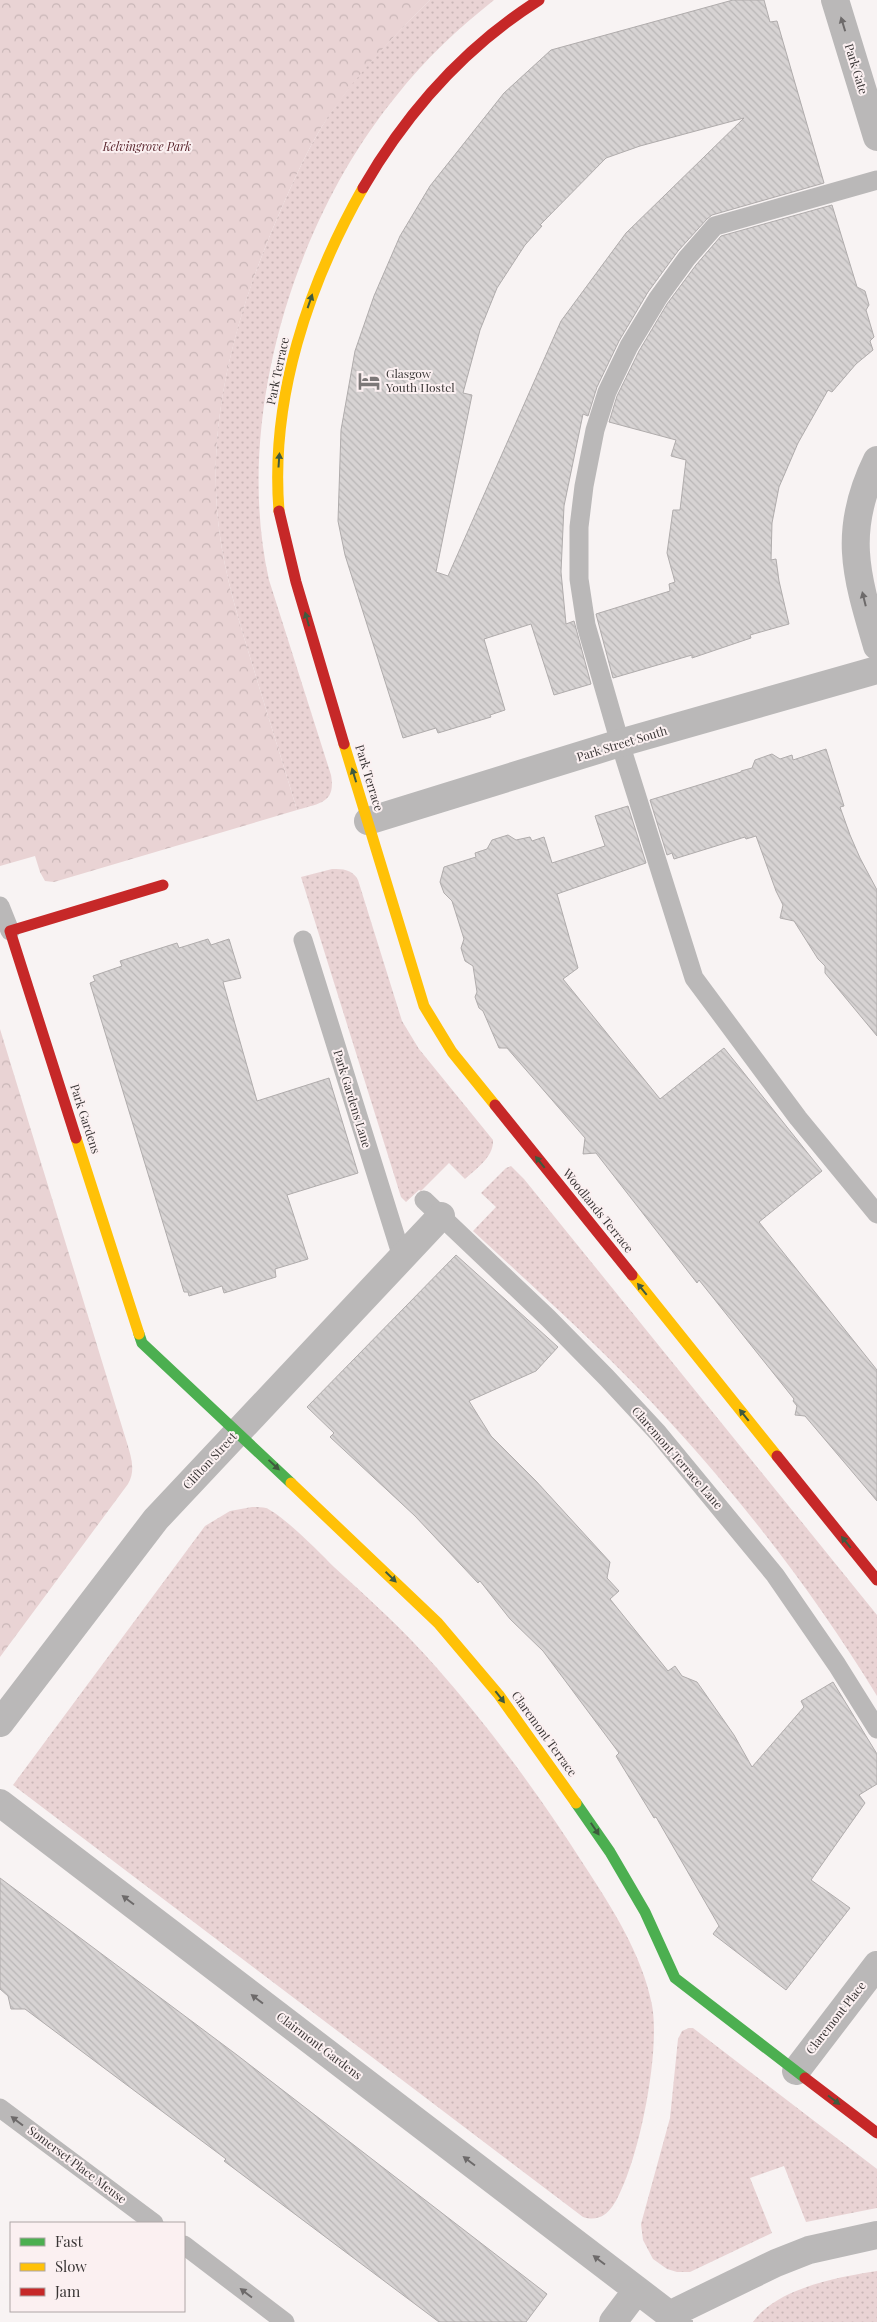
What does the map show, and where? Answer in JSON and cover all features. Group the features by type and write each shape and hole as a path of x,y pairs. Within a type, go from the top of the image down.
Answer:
{"street":[{"name":"Park Terrace","path":"368,821 297,586 281,524 279,470 282,423 292,368 305,314 320,271 340,229 386,152 450,69 485,35 539,0"},
{"name":"Park Gate","path":"835,0 877,137"},
{"path":"877,460 866,482 859,506 854,546 863,599 877,646"},
{"name":"Park Street South","path":"368,821 620,744 877,670"},
{"name":"Woodlands Terrace","path":"368,821 424,1006 442,1037 877,1580"},
{"path":"10,931 163,885"},
{"name":"Park Gardens","path":"10,931 142,1343 238,1431"},
{"name":"Clifton Street","path":"0,1723 156,1519 402,1257 432,1208"},
{"name":"Claremont Terrace","path":"238,1431 438,1623 499,1696 548,1760 610,1852 645,1912 676,1978 877,2133"},
{"name":"Clairmont Gardens","path":"0,1803 674,2318"},
{"name":"Claremont Place","path":"796,2071 877,1965"},
{"path":"674,2318 776,2262 809,2250 877,2235"},
{"path":"613,2322 637,2290"}],"lane":[{"path":"877,180 715,226 687,258 658,298 629,346 607,392 595,430 584,486 579,527 579,579 586,625 620,744 694,978 798,1118 877,1214"},
{"path":"0,906 10,931"},
{"name":"Park Gardens Lane","path":"303,940 402,1257"},
{"name":"Claremont Terrace Lane","path":"432,1208 601,1371 680,1459 794,1602 877,1729"},
{"name":"Somerset Place Meuse","path":"0,2108 153,2222"},
{"path":"185,2246 285,2322"}],"green space":[{"name":"Kelvingrove Park","path":"0,0 430,0 358,77 321,128 310,147 282,207 252,284 239,324 221,405 217,446 216,488 222,547 238,618 297,810 54,882 45,881 35,856 0,866"},
{"path":"430,0 494,0 455,33 419,69 360,145 328,201 302,261 281,324 267,389 259,454 260,518 269,580 331,775 332,784 329,797 313,806 297,810 238,618 222,547 216,487 221,405 239,324 252,284 282,207 310,147 332,111 358,77"},
{"path":"332,869 350,872 358,880 402,1021 419,1049 493,1140 491,1152 479,1167 465,1179 449,1163 421,1191 419,1190 406,1202 401,1197 301,877"},
{"path":"0,1029 127,1443 131,1458 132,1474 128,1484 0,1657"},
{"path":"511,1166 524,1179 877,1615 877,1696 796,1575 767,1536 705,1461 619,1369 473,1231 496,1207 481,1193 506,1168"},
{"path":"252,1507 266,1508 273,1512 301,1535 399,1628 456,1690 514,1763 550,1814 625,1932 641,1968 652,2005 654,2045 648,2094 638,2142 615,2203 605,2214 599,2217 592,2219 583,2217 13,1785 205,1526 230,1511"},
{"path":"693,2028 877,2169 877,2208 806,2222 784,2166 750,2178 772,2233 690,2272 677,2272 667,2269 653,2259 643,2240 641,2224 670,2118 678,2039 682,2031"},
{"path":"877,2271 877,2322 753,2322 764,2310 777,2301 809,2286"}],"building":[{"path":"733,0 764,0 770,22 777,21 824,183 712,215 707,219 678,251 648,292 619,341 597,387 588,416 583,414 564,506 561,572 566,624 574,621 591,684 554,695 531,624 484,639 505,710 490,715 491,717 438,733 436,728 403,738 345,555 338,521 341,430 355,351 374,296 400,236 430,186 504,93 551,50","holes":["744,118 626,233 561,321 448,576 436,572 472,395 463,393 480,330 497,288 525,245 542,226 540,225 606,158 640,146"]},
{"path":"832,205 857,287 865,291 869,305 866,310 874,337 870,341 873,350 856,364 832,392 828,390 798,443 779,487 772,523 771,560 776,559 789,624 750,635 751,638 692,658 692,655 613,678 596,614 670,591 669,584 675,582 667,553 673,510 680,510 686,460 671,456 676,440 609,422 617,396 639,351 667,304 696,265 721,236"},
{"path":"826,749 844,806 840,807 850,835 877,890 877,1036 825,973 825,966 818,959 794,921 780,918 783,905 756,836 746,839 745,837 674,859 672,853 667,855 650,800 752,768 755,760 772,754 780,759 792,755 793,760"},
{"path":"628,806 646,863 557,894 578,968 563,979 660,1099 724,1048 822,1171 759,1222 877,1370 877,1501 805,1416 795,1415 797,1406 793,1401 794,1399 699,1280 697,1283 596,1153 583,1154 585,1138 507,1048 499,1048 475,997 477,992 473,966 465,961 461,948 464,939 452,901 444,893 440,882 444,867 476,857 475,853 487,849 492,840 508,835 516,840 530,837 532,841 544,837 552,863 605,846 595,816"},
{"path":"208,939 211,945 229,939 241,978 223,982 257,1101 329,1078 358,1173 287,1195 308,1259 275,1269 276,1277 224,1293 222,1286 189,1296 188,1292 184,1292 90,983 95,981 93,976 122,966 120,961 177,943 179,948"},
{"path":"456,1255 558,1347 536,1371 469,1401 491,1436 536,1481 610,1562 607,1578 619,1591 610,1599 668,1671 675,1666 682,1676 697,1682 734,1735 752,1767 804,1707 801,1701 833,1682 877,1754 877,1784 859,1795 865,1803 811,1880 850,1908 786,1990 713,1934 719,1926 656,1817 654,1818 616,1756 619,1753 543,1651 510,1619 480,1581 478,1583 415,1516 330,1437 334,1433 307,1407"},
{"path":"0,1878 237,2055 547,2294 526,2322 439,2322 224,2161 226,2159 25,2009 11,2009 8,1996 0,1989"}],"traffic: fast":[{"path":"139,1334 142,1343 291,1483"},
{"path":"576,1803 610,1852 645,1912 675,1978 805,2078"}],"traffic: slow":[{"path":"279,511 278,469 281,427 287,385 297,344 325,264 363,188"},
{"path":"344,744 424,1006 452,1052 495,1105"},
{"path":"76,1138 139,1334"},
{"path":"632,1275 777,1456"},
{"path":"291,1483 438,1623 499,1695 576,1803"}],"traffic: jam":[{"path":"363,188 399,133 440,83 486,39 512,18 539,0"},
{"path":"279,511 296,582 344,744"},
{"path":"76,1138 10,931 163,885"},
{"path":"495,1105 632,1275"},
{"path":"777,1456 877,1580"},
{"path":"805,2078 877,2133"}],"place":[{"name":"Glasgow Youth Hostel","path":"369,381"}]}
